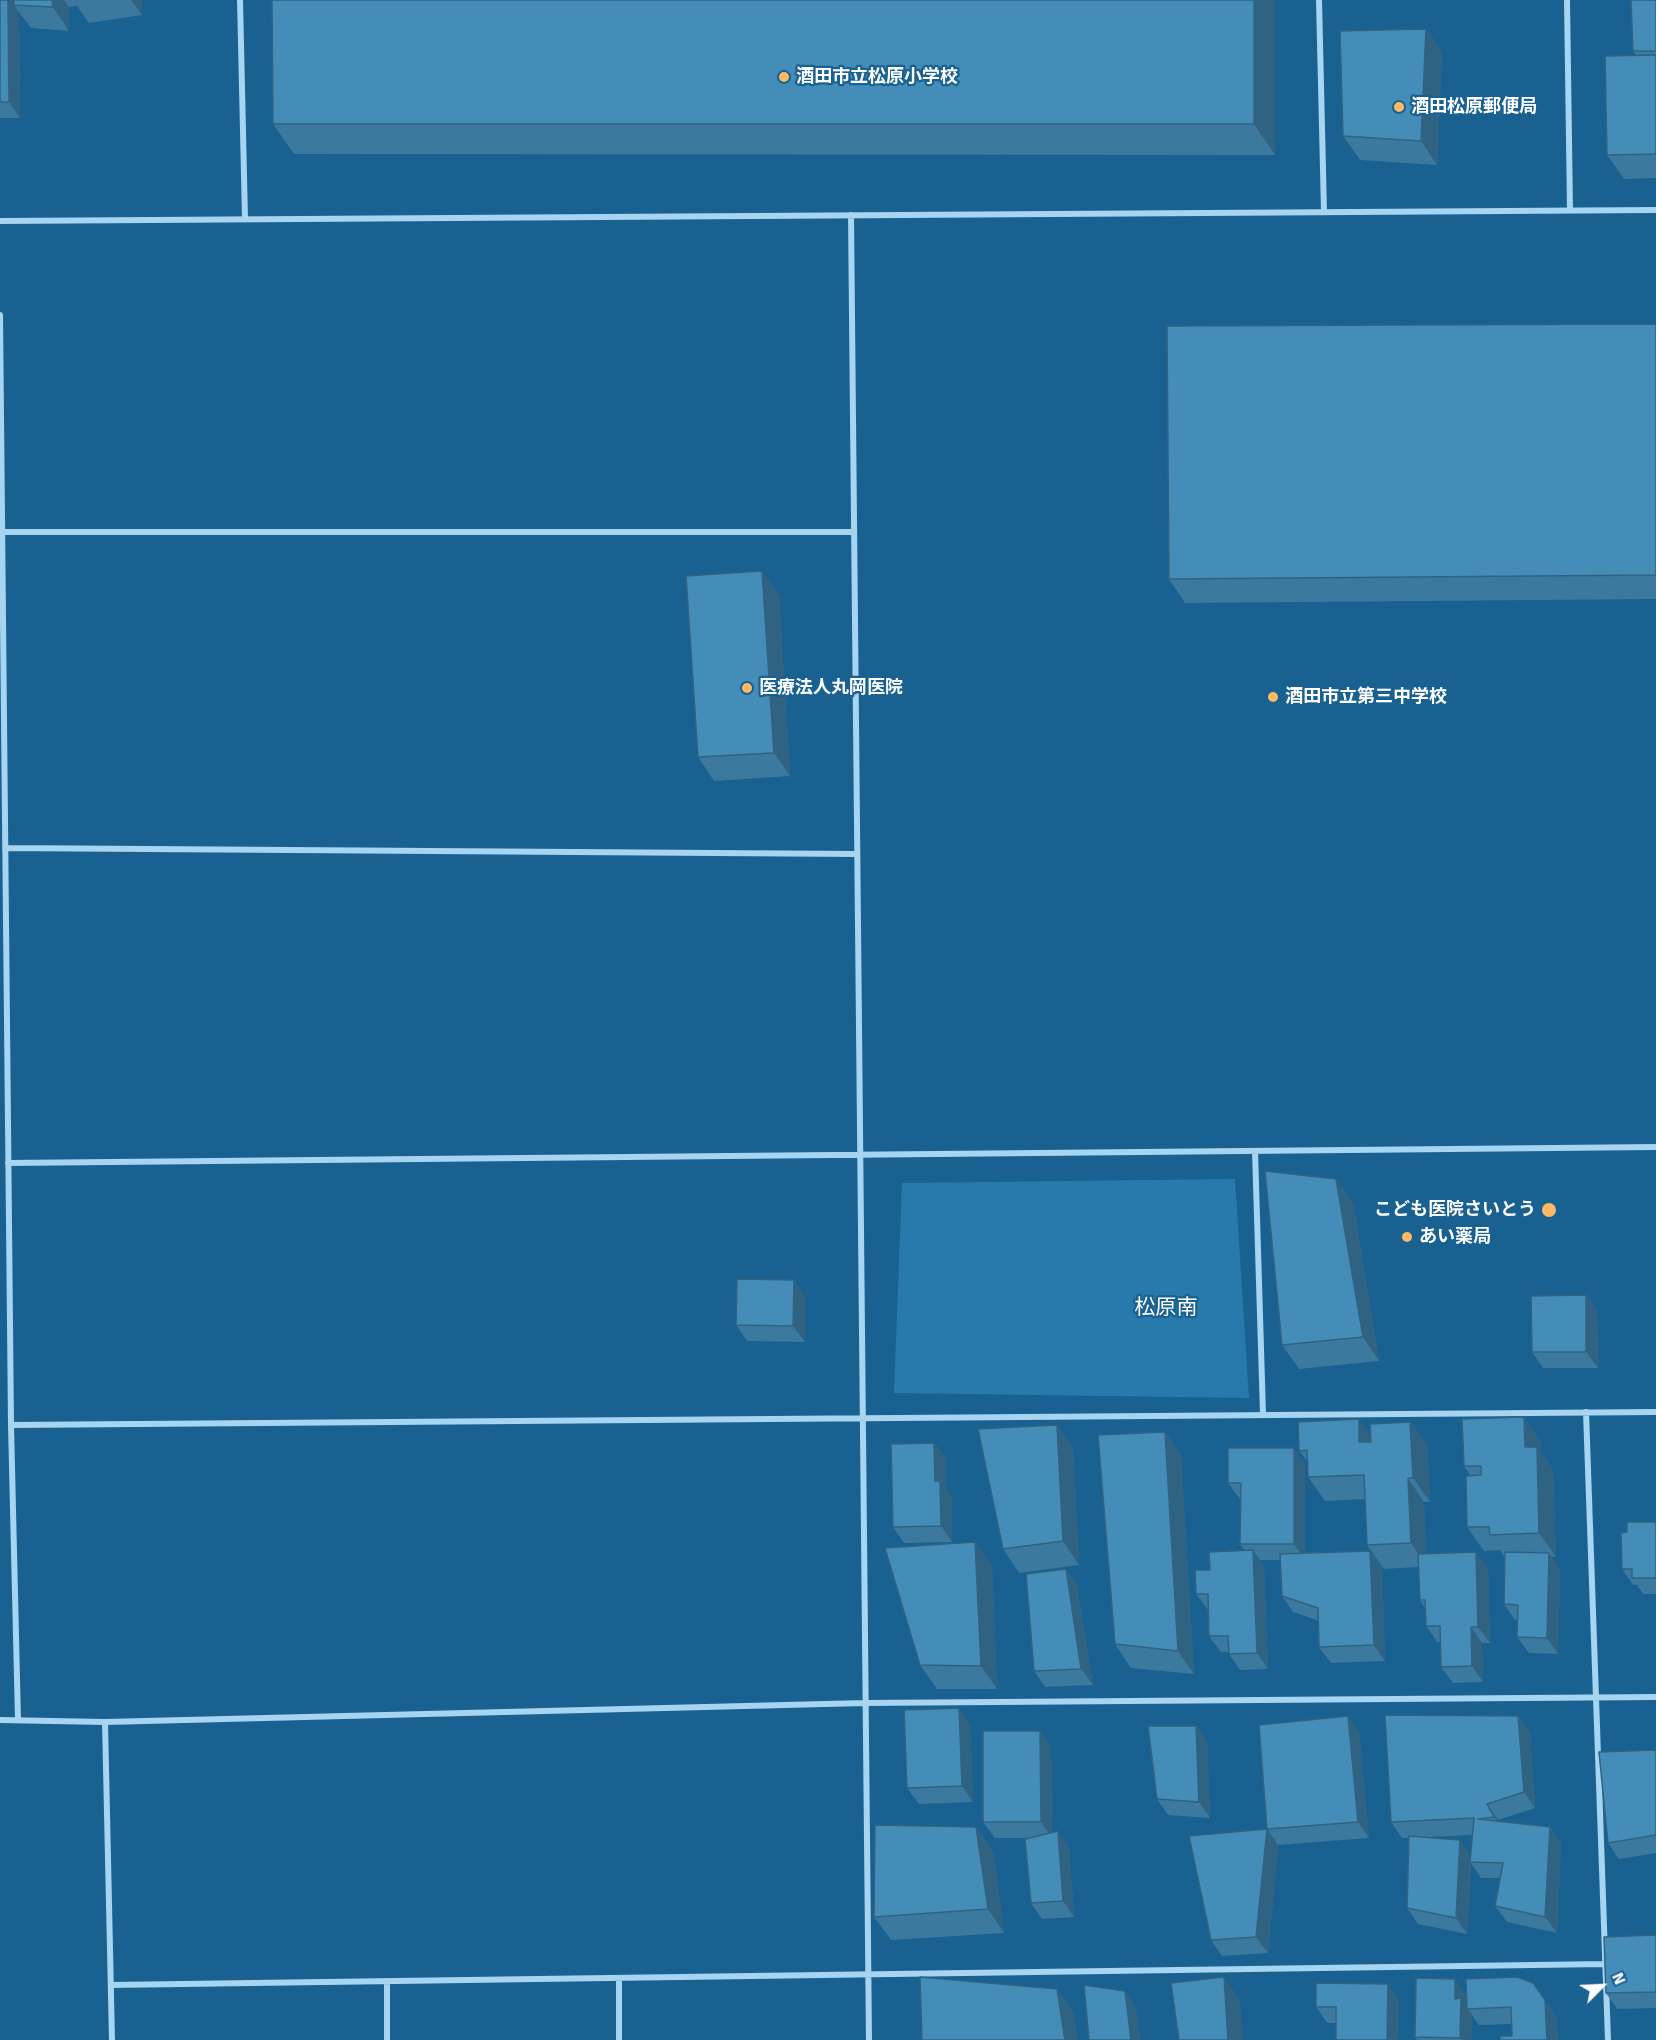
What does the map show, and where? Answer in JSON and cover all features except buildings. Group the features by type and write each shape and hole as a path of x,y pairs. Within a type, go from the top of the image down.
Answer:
{"street":[{"path":"240,0 245,219"},
{"path":"1319,0 1324,212"},
{"path":"1567,0 1570,210"},
{"path":"0,221 1656,210"},
{"path":"850,215 869,2040"},
{"path":"0,315 11,1425 18,1720"},
{"path":"2,531 854,532"},
{"path":"5,848 856,854"},
{"path":"8,1163 1656,1147"},
{"path":"1255,1151 1263,1414"},
{"path":"1586,1412 1608,2040"},
{"path":"11,1425 1656,1412"},
{"path":"0,1720 105,1722 865,1703 1656,1697"},
{"path":"105,1722 112,2040"},
{"path":"111,1985 1605,1964"},
{"path":"619,1978 619,2040"},
{"path":"387,1982 387,2040"}],"shaded area":[{"path":"1235,1179 1249,1398 894,1393 902,1183"}],"place":[{"name":"酒田市立松原小学校","path":"784,77"},
{"name":"酒田松原郵便局","path":"1399,107"},
{"name":"医療法人丸岡医院","path":"747,688"},
{"name":"酒田市立第三中学校","path":"1273,697"},
{"name":"こども医院さいとう","path":"1549,1210"},
{"name":"あい薬局","path":"1407,1237"}],"district":[{"name":"松原南","path":"1166,1308"}]}
